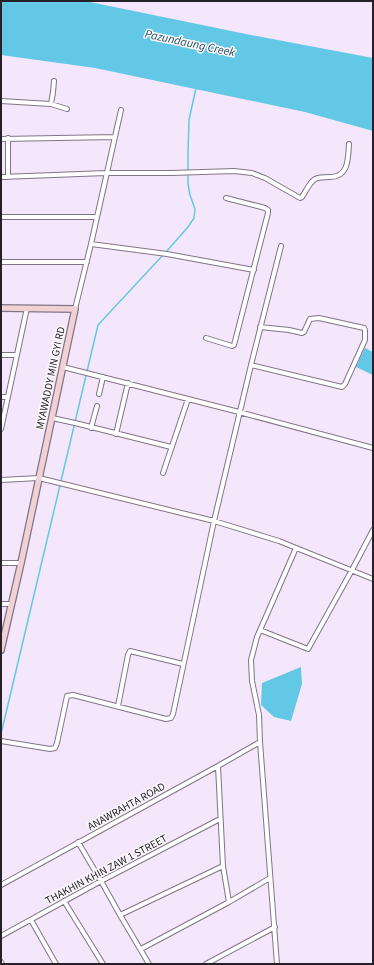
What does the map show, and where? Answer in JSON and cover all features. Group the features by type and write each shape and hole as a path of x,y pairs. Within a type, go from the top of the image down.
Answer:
{"main road":[{"path":"1,308 75,309"},
{"name":"MYAWADDY MIN GYI RD","path":"1,650 75,309"}],"street":[{"path":"51,104 54,81"},
{"path":"1,101 51,104 67,109"},
{"name":"MYAWADDY MIN GYI RD","path":"75,309 87,262 120,110"},
{"path":"1,139 115,137"},
{"path":"8,138 8,177"},
{"path":"1,177 106,173 234,171 252,173 265,178 300,198 311,183 318,178 336,177 343,173 348,159 349,144"},
{"path":"206,338 232,346 234,345 268,213 268,210 265,208 226,198"},
{"path":"1,217 97,216"},
{"path":"91,244 167,254 254,270"},
{"path":"1,741 50,749 55,748 68,696 73,695 166,719 171,718 239,412 281,246"},
{"path":"1,262 87,262"},
{"path":"1,429 27,308"},
{"path":"251,365 342,387 345,384 365,340 366,330 364,328 319,318 310,319 306,329 302,333 260,327"},
{"path":"1,355 17,355"},
{"path":"63,367 373,448"},
{"path":"99,394 103,377"},
{"path":"116,434 128,384"},
{"path":"1,397 8,397"},
{"path":"162,473 188,399"},
{"path":"91,428 97,406"},
{"path":"52,418 171,448"},
{"path":"1,480 39,478 214,521 279,541 373,579"},
{"path":"260,630 308,648 373,530"},
{"path":"368,541 373,543"},
{"path":"277,964 259,715 252,681 251,660 257,637 296,548"},
{"path":"1,563 21,563"},
{"path":"1,604 12,604"},
{"path":"118,706 130,651 183,664"},
{"name":"ANAWRAHTA ROAD","path":"1,885 260,742"},
{"path":"218,766 223,866 229,902"},
{"name":"THAKHIN KHIN ZAW 1 STREET","path":"1,936 101,881 220,819"},
{"path":"78,842 149,964"},
{"path":"120,915 223,866"},
{"path":"141,949 229,902 270,878"},
{"path":"64,901 103,964"},
{"path":"31,920 56,964"},
{"path":"206,964 275,926"}],"water":[{"name":"Pazundaung Creek","path":"1,1 85,1 373,58 373,131 305,112 95,68 1,55"},
{"path":"365,348 373,352 373,375 356,367"},
{"path":"301,667 302,684 291,721 274,717 261,705 262,683"}],"waterway":[{"path":"166,252 194,218 195,209 188,184 188,152 189,120 196,88"},
{"path":"1,734 98,325 163,255"}]}
